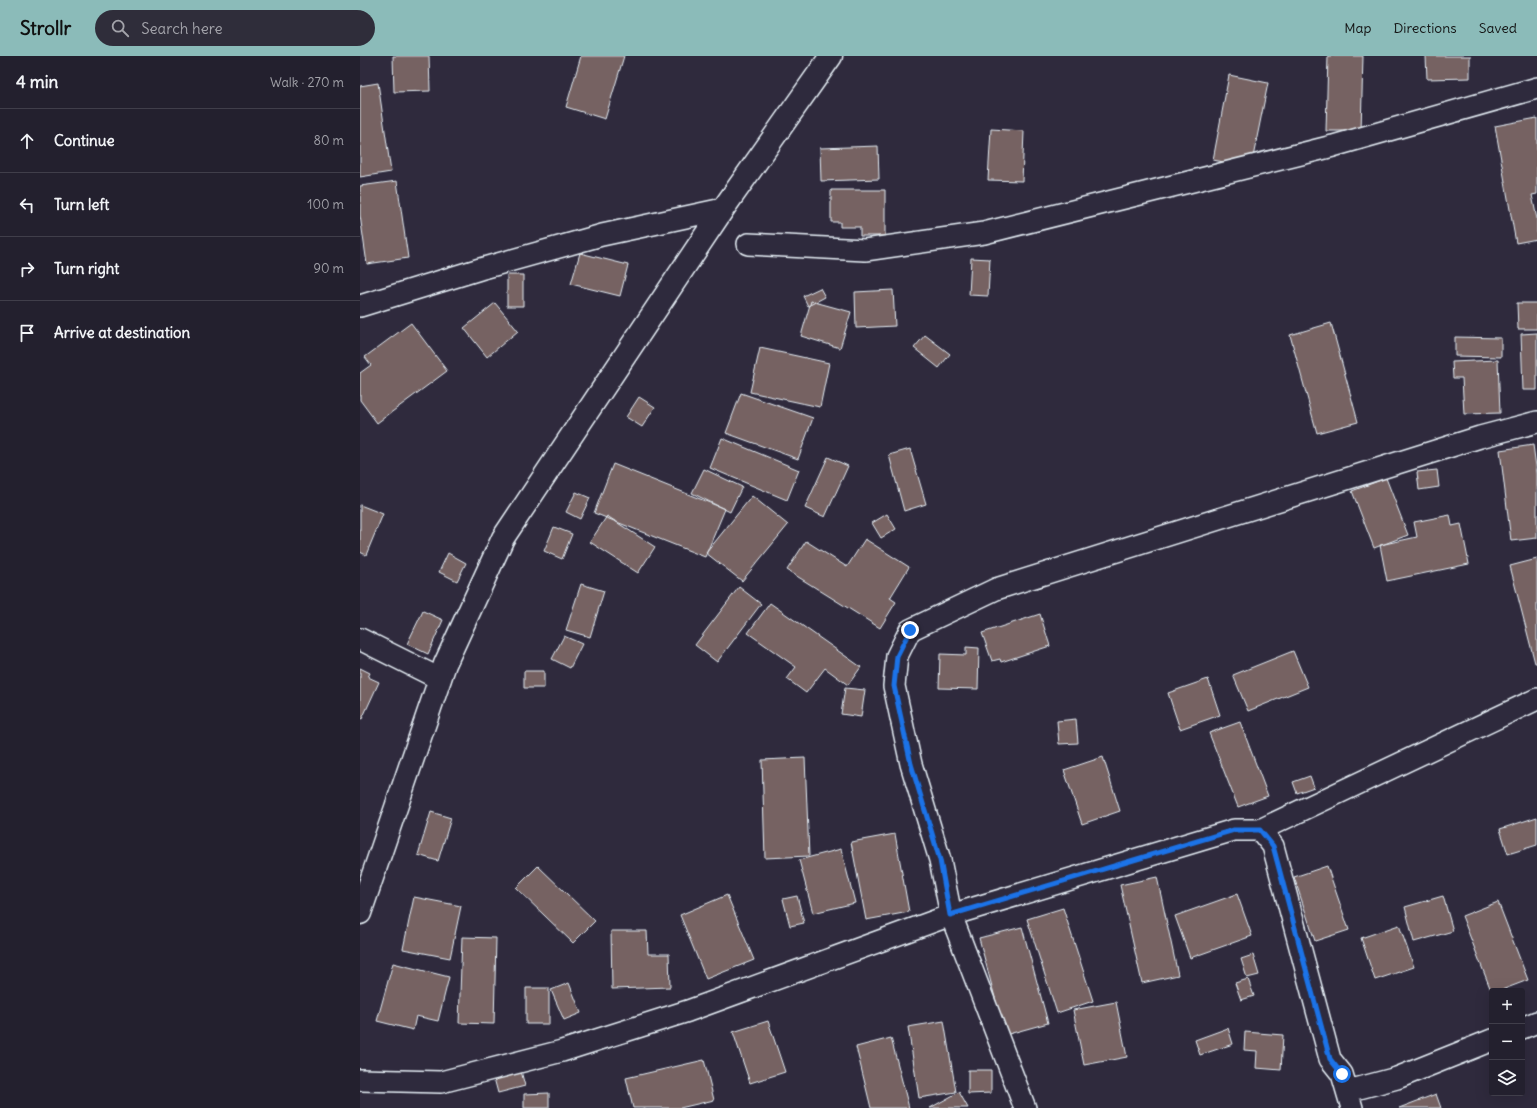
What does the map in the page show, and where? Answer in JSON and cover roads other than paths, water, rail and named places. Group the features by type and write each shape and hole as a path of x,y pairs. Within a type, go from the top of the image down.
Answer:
{"street":[{"path":"360,913 440,679 503,538 723,209 831,56"},
{"path":"748,244 865,250 984,233 1332,146 1537,88"},
{"path":"360,306 480,269 602,236 723,209"},
{"path":"1025,1108 950,915 940,860 911,764 894,686 897,656 910,630 996,589 1480,437 1537,422"},
{"path":"360,639 440,679"},
{"path":"360,1080 441,1082 562,1051 688,1011 950,915 1234,830 1260,830 1537,699"},
{"path":"1260,830 1273,846 1330,1059 1342,1074 1350,1100 1398,1078 1489,1041"},
{"path":"1525,1027 1537,1022"}]}
